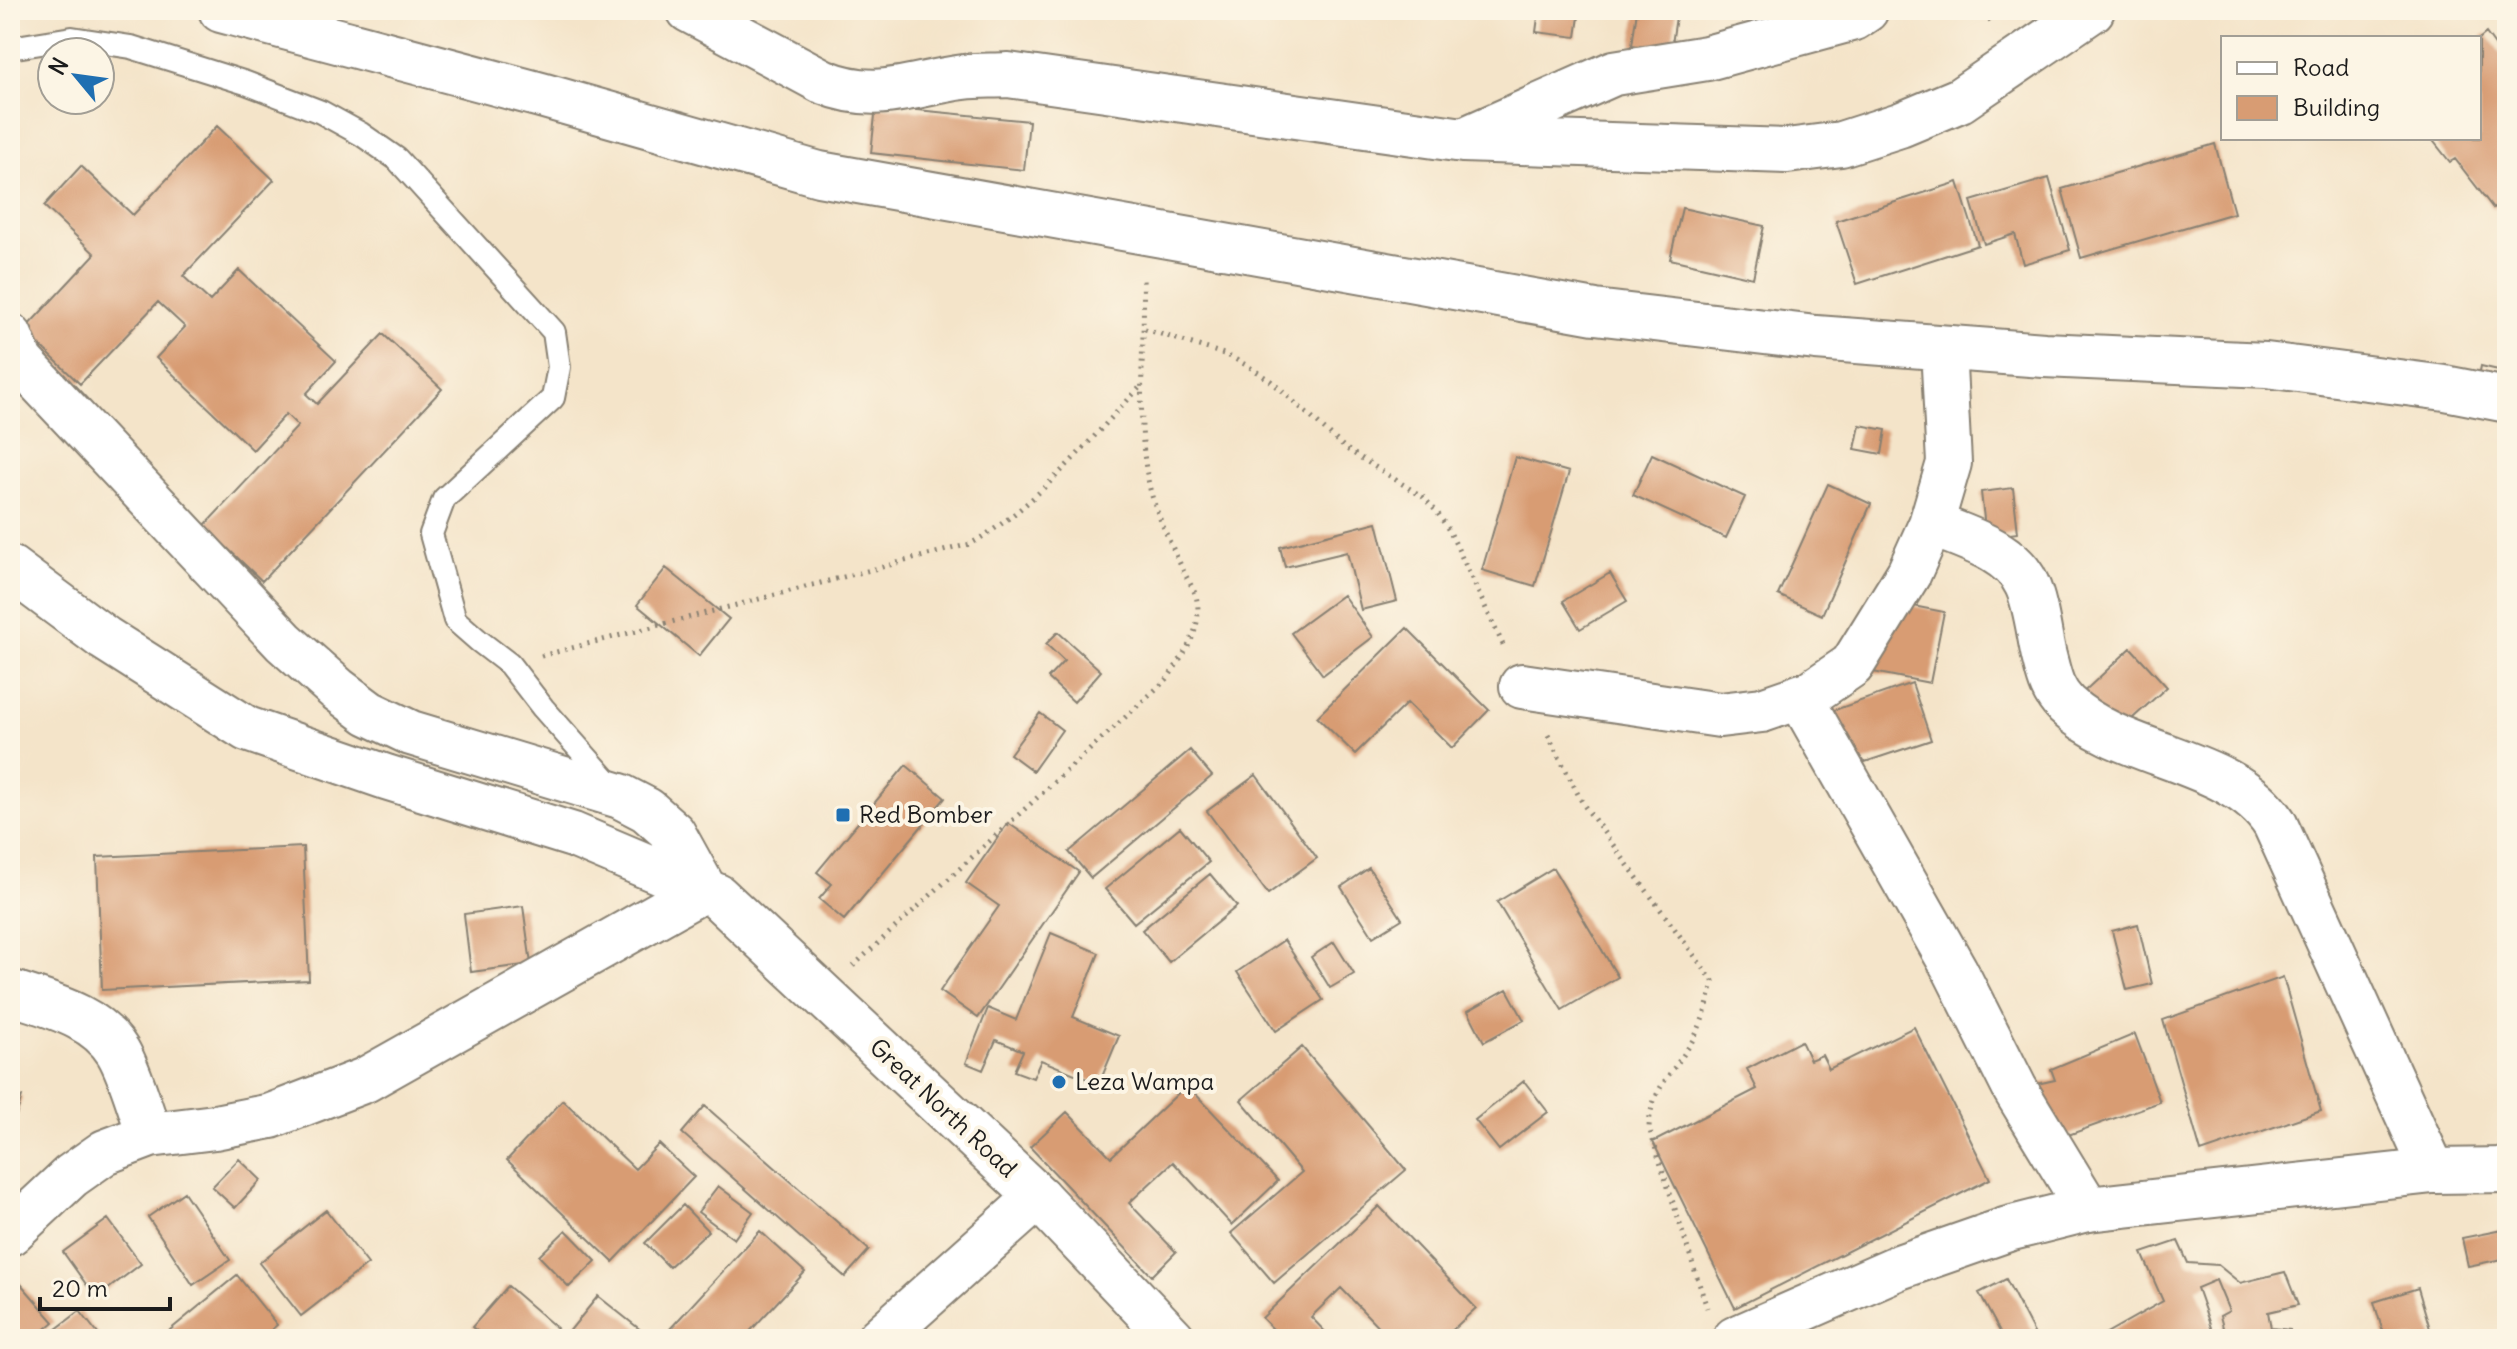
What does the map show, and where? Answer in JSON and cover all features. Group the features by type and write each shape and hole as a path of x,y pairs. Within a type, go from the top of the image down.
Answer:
{"main road":[{"path":"221,10 541,95 819,174 1595,312 1816,338 2266,365 2445,388 2507,400"},
{"path":"689,10 822,81 872,94 966,76 1008,75 1463,140 1764,152 1841,144 1900,125 1960,100 2092,10"},
{"path":"1463,140 1614,73 1707,58 1854,18 1866,10"},
{"path":"10,336 21,362 284,642 337,689 369,713 411,733 620,796 647,810 673,833 704,889"},
{"path":"1522,686 1720,715 1762,710 1811,693 1852,665 1909,573 1931,524 1949,463 1943,348"},
{"path":"1931,524 1987,547 2004,559 2027,584 2051,687 2067,706 2107,731 2243,790 2266,810 2433,1171"},
{"path":"10,568 104,638 247,729 386,777 573,835 704,889"},
{"path":"1800,697 1955,970 2015,1089 2088,1209"},
{"path":"10,1233 71,1176 105,1152 150,1135 271,1116 365,1080 704,889"},
{"name":"Great North Road","path":"704,889 726,904 1038,1197 1173,1339"},
{"path":"10,992 76,1015 103,1033 118,1052 150,1135"},
{"path":"1721,1324 2008,1229 2088,1209 2433,1171 2507,1170"},
{"path":"879,1339 1038,1197"}],"lane":[{"path":"10,48 72,38 131,47 246,83 321,112 397,159 554,332 559,367 553,398 444,499 431,534 455,620 509,664 620,796"}],"path":[{"path":"822,994 1167,679 1196,627 1197,601 1159,519 1150,488 1143,431 1145,329 1141,231"},
{"path":"1145,329 1227,355 1248,366 1271,381 1345,448 1423,497 1437,512 1450,532 1522,686 1583,804 1713,981 1708,1009 1688,1048 1656,1093 1649,1109 1649,1128 1721,1324"},
{"path":"509,664 970,544 995,531 1023,508 1142,385"}],"building":[{"path":"1539,10 1580,10 1576,37 1536,32"},
{"path":"1637,10 1677,10 1671,51 1632,45"},
{"path":"1977,10 1999,10 1989,21"},
{"path":"2486,33 2507,62 2507,197 2493,208 2455,159 2450,162 2433,140 2481,140 2481,37"},
{"path":"876,106 1029,121 1024,170 871,153"},
{"path":"217,126 274,180 183,276 210,301 239,270 336,361 306,394 317,404 383,334 442,389 262,581 204,526 298,426 286,414 253,450 156,358 185,327 158,302 80,384 24,330 95,254 44,206 81,166 133,215"},
{"path":"2215,144 2234,213 2081,258 2062,189"},
{"path":"2049,178 2070,250 2023,264 2015,234 1984,244 1971,201"},
{"path":"1958,182 1978,245 1857,284 1836,221"},
{"path":"1682,208 1764,226 1753,278 1670,259"},
{"path":"2481,366 2507,372 2501,405 2474,400"},
{"path":"1860,425 1886,430 1882,454 1855,449"},
{"path":"1652,454 1745,497 1726,538 1633,495"},
{"path":"1515,457 1569,472 1535,586 1482,570"},
{"path":"1828,484 1871,504 1822,615 1778,595"},
{"path":"2013,488 2018,533 1986,537 1981,492"},
{"path":"1377,522 1397,601 1361,610 1347,552 1285,567 1280,547"},
{"path":"666,568 729,619 699,656 637,605"},
{"path":"1610,573 1627,601 1580,629 1563,601"},
{"path":"1343,595 1373,637 1323,675 1291,633"},
{"path":"1888,601 1944,612 1930,683 1873,672"},
{"path":"1407,628 1489,710 1452,748 1407,703 1355,754 1317,717"},
{"path":"1058,632 1101,671 1074,702 1048,678 1064,661 1046,644"},
{"path":"2131,648 2167,687 2112,737 2077,698"},
{"path":"1912,683 1931,740 1838,771 1820,715"},
{"path":"1040,713 1062,730 1033,771 1010,754"},
{"path":"1190,750 1212,776 1091,878 1069,852"},
{"path":"906,765 945,798 844,920 819,899 832,884 817,872"},
{"path":"1256,775 1317,858 1268,894 1207,811"},
{"path":"1008,823 1079,872 978,1018 940,991 999,906 966,883"},
{"path":"1180,827 1209,862 1134,923 1105,889"},
{"path":"303,847 309,980 102,990 97,857"},
{"path":"1369,868 1402,919 1373,937 1341,887"},
{"path":"1553,868 1618,977 1562,1010 1497,902"},
{"path":"1210,874 1237,906 1169,962 1142,930"},
{"path":"523,906 531,964 471,972 464,914"},
{"path":"2138,924 2152,984 2127,990 2112,931"},
{"path":"1051,933 1099,953 1073,1017 1119,1036 1099,1084 1041,1060 1033,1078 1014,1071 1023,1051 996,1040 983,1070 966,1063 988,1008 1016,1020"},
{"path":"1284,940 1323,1000 1276,1031 1237,972"},
{"path":"1334,942 1354,974 1330,988 1311,957"},
{"path":"2283,977 2321,1111 2201,1152 2163,1020"},
{"path":"1507,989 1524,1020 1484,1042 1468,1011"},
{"path":"1914,1027 1990,1179 1735,1308 1653,1142 1757,1089 1747,1069 1801,1041 1810,1060 1822,1055 1829,1069"},
{"path":"2135,1034 2160,1102 2060,1138 2037,1084 2055,1080 2051,1069"},
{"path":"1302,1047 1406,1170 1274,1283 1231,1233 1302,1172 1241,1100"},
{"path":"1524,1081 1548,1112 1499,1150 1475,1120"},
{"path":"1187,1085 1278,1181 1232,1225 1173,1162 1129,1203 1176,1252 1152,1276 1030,1147 1067,1112 1111,1157"},
{"path":"10,1093 22,1097 11,1131 10,1131"},
{"path":"563,1100 635,1169 659,1144 694,1177 613,1262 507,1160"},
{"path":"705,1106 869,1250 845,1277 682,1133"},
{"path":"239,1159 261,1180 235,1208 212,1187"},
{"path":"718,1186 753,1212 734,1239 698,1212"},
{"path":"184,1192 230,1260 193,1285 148,1217"},
{"path":"683,1205 708,1231 669,1267 645,1243"},
{"path":"1379,1206 1476,1308 1443,1339 1390,1339 1341,1288 1311,1317 1332,1339 1283,1339 1262,1318"},
{"path":"326,1210 368,1264 301,1316 259,1263"},
{"path":"108,1219 141,1264 96,1298 63,1252"},
{"path":"2507,1229 2507,1258 2468,1266 2462,1238"},
{"path":"566,1230 596,1261 569,1287 539,1256"},
{"path":"760,1231 805,1272 743,1339 678,1339 669,1330"},
{"path":"2178,1241 2188,1263 2218,1265 2240,1283 2285,1272 2298,1305 2268,1312 2271,1328 2290,1330 2290,1339 2226,1339 2220,1316 2229,1311 2216,1280 2197,1288 2215,1339 2096,1339 2163,1301 2142,1253"},
{"path":"13,1275 54,1322 34,1339 10,1339 10,1277"},
{"path":"237,1275 277,1325 261,1339 159,1339"},
{"path":"2006,1279 2037,1339 2004,1339 1979,1293"},
{"path":"508,1286 557,1328 548,1339 487,1339 472,1327"},
{"path":"2418,1288 2433,1339 2385,1339 2374,1302"},
{"path":"598,1296 652,1339 563,1339"},
{"path":"80,1311 102,1339 43,1339"}],"place":[{"name":"Red Bomber","path":"843,815"},
{"name":"Leza Wampa","path":"1059,1082"}]}
